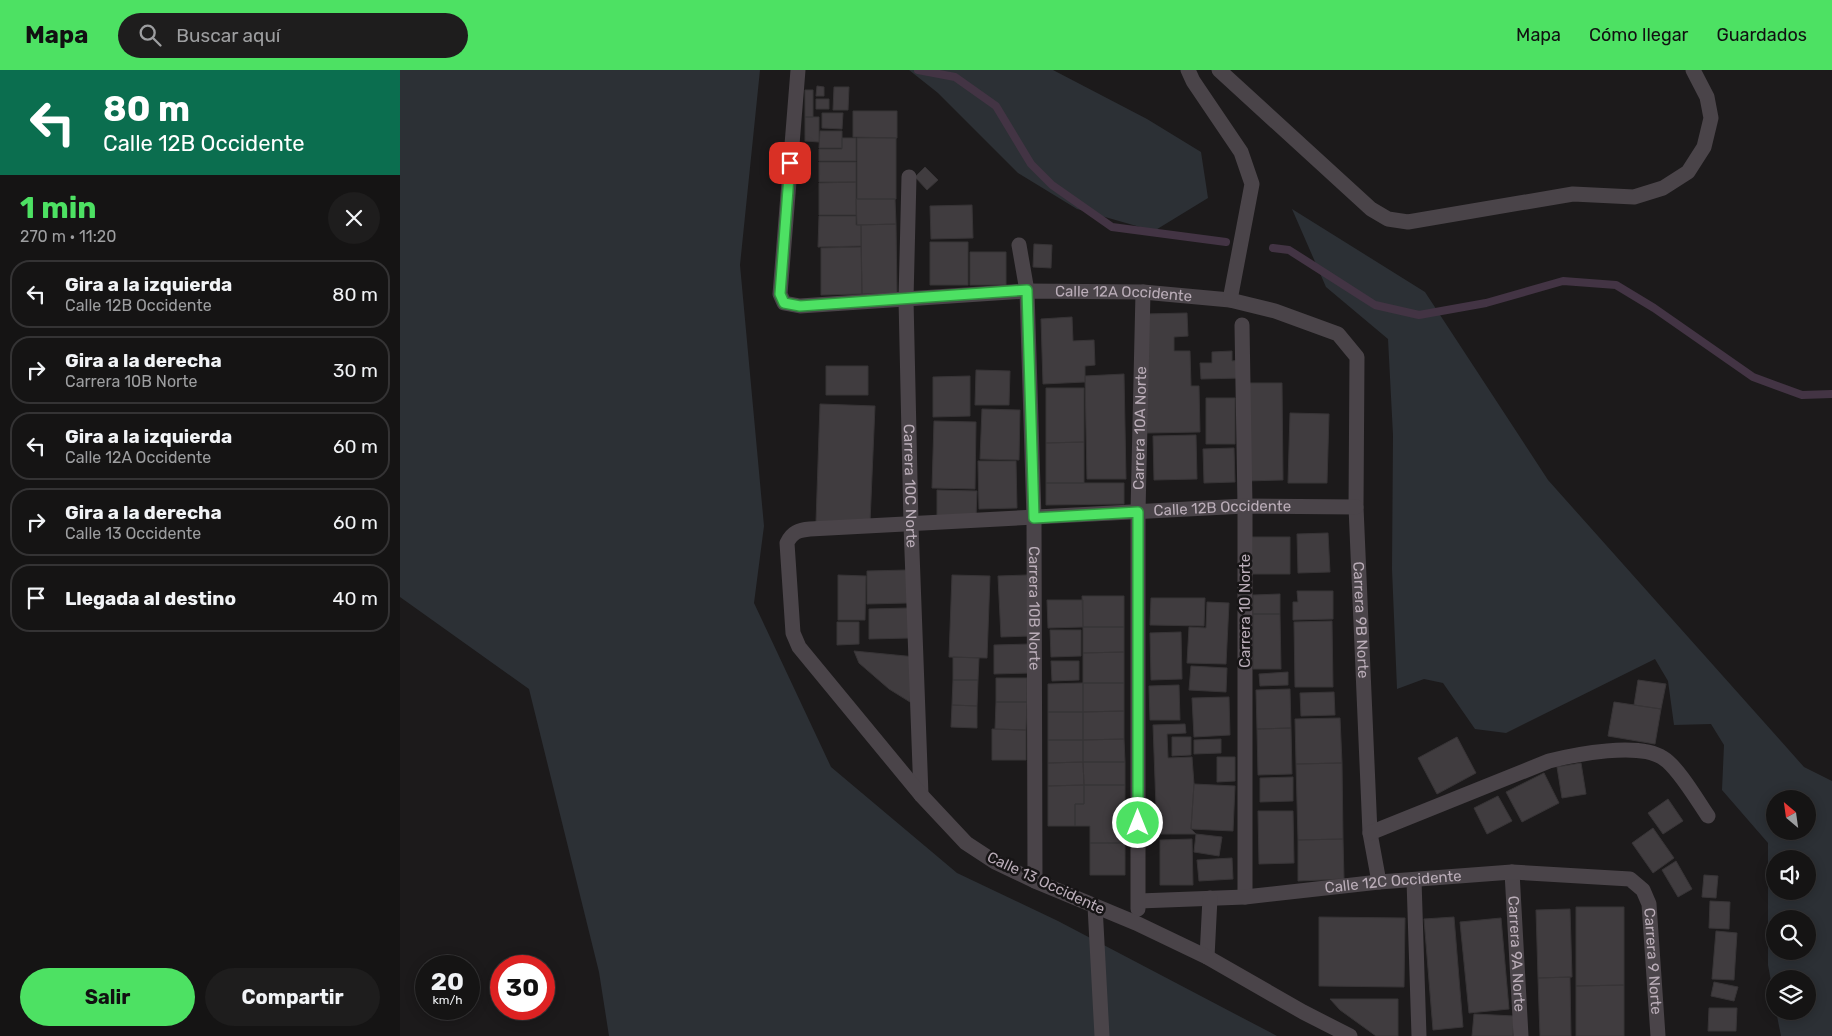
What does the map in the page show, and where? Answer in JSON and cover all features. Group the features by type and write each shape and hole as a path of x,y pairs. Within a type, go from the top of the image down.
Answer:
{"street":[{"name":"Calle 12A Occidente","path":"798,70 780,294 784,303 800,306 1027,290 1144,292 1230,300 1275,311 1338,334 1357,357"},
{"path":"1188,70 1193,81 1242,152 1252,184 1230,300"},
{"path":"1219,70 1371,209 1388,218 1408,222 1573,194 1634,197 1663,188 1688,172 1704,147 1711,118 1708,97 1693,70"},
{"name":"Carrera 10C Norte","path":"909,176 906,299 911,525 921,795"},
{"name":"Carrera 10B Norte","path":"1019,246 1027,290 1034,518 1035,881"},
{"name":"Carrera 10A Norte","path":"1136,923 1139,901 1138,512 1144,292"},
{"name":"Carrera 10 Norte","path":"1242,325 1245,506 1245,897"},
{"name":"Carrera 9B Norte","path":"1357,357 1356,507 1370,834 1379,882"},
{"name":"Calle 12B Occidente","path":"790,536 798,530 810,529 1245,506 1356,507"},
{"name":"Calle 13 Occidente","path":"790,536 787,543 793,633 799,647 921,795 966,843 995,862 1035,881 1136,923 1207,957 1303,1012 1350,1036"},
{"path":"1370,834 1549,761 1578,754 1602,751 1642,751 1663,758 1684,780 1708,816"},
{"name":"Calle 12C Occidente","path":"1139,901 1245,897 1379,882 1512,872 1630,879 1643,890"},
{"name":"Carrera 9A Norte","path":"1512,872 1521,1036"},
{"path":"1414,880 1419,1036"},
{"name":"Carrera 9 Norte","path":"1643,890 1649,904 1658,1036"},
{"path":"1207,957 1210,898"},
{"path":"1095,906 1102,1036"}],"shaded area":[{"path":"400,70 760,70 740,265 764,526 754,603 831,767 957,873 1058,921 1277,1036 609,1036 599,972 529,689 400,597"},
{"path":"909,70 1053,70 1147,119 1201,152 1208,198 1154,231 1077,209 1018,173 938,93"},
{"path":"1292,209 1425,292 1548,480 1804,767 1832,781 1832,1036 1781,1036 1778,1020 1816,1020 1816,970 1769,970 1768,965 1768,960 1816,960 1816,910 1768,910 1768,900 1816,900 1816,850 1768,850 1768,843 1722,790 1724,745 1711,724 1674,725 1668,681 1655,659 1506,733 1475,729 1443,683 1424,679 1397,689 1392,569 1393,435 1388,339 1326,287"}],"building":[{"path":"817,86 824,87 824,96 816,96"},
{"path":"834,87 849,87 848,110 833,110"},
{"path":"805,90 813,90 813,117 805,117"},
{"path":"816,99 829,99 829,109 816,109"},
{"path":"853,111 897,111 897,138 853,137"},
{"path":"822,113 843,113 842,129 822,128"},
{"path":"805,117 819,117 819,142 805,141"},
{"path":"820,131 842,131 842,148 819,148"},
{"path":"842,138 856,138 856,161 819,161 819,149 842,149"},
{"path":"857,138 896,138 896,199 857,199"},
{"path":"819,162 856,162 856,182 819,182"},
{"path":"925,167 938,180 927,190 915,177"},
{"path":"856,182 856,215 819,215 819,183"},
{"path":"856,199 895,199 896,224 857,225"},
{"path":"972,205 973,238 931,239 930,206"},
{"path":"819,216 856,216 856,225 861,225 861,246 818,247"},
{"path":"896,224 897,293 862,294 861,225"},
{"path":"930,242 968,242 968,285 930,285"},
{"path":"1034,244 1052,245 1051,268 1033,267"},
{"path":"861,247 862,294 821,295 821,248"},
{"path":"970,252 1006,252 1006,285 970,285"},
{"path":"1187,313 1188,336 1174,337 1174,351 1190,351 1191,386 1199,386 1200,432 1147,433 1145,314"},
{"path":"1072,317 1073,341 1094,340 1095,365 1085,366 1085,382 1043,384 1041,319"},
{"path":"1232,351 1232,361 1242,360 1242,378 1201,379 1200,363 1212,363 1212,352"},
{"path":"826,366 868,366 868,395 826,395"},
{"path":"976,370 1010,371 1009,405 975,405"},
{"path":"1124,374 1126,479 1087,479 1085,376"},
{"path":"970,376 970,416 933,417 933,377"},
{"path":"1246,383 1282,383 1283,480 1246,481"},
{"path":"1046,388 1084,388 1084,442 1046,443"},
{"path":"1206,398 1235,398 1235,444 1206,444"},
{"path":"820,404 875,406 870,523 816,522"},
{"path":"982,409 1020,410 1019,460 980,459"},
{"path":"1290,413 1329,414 1327,483 1288,483"},
{"path":"934,421 976,422 975,489 932,488"},
{"path":"1196,435 1197,479 1154,480 1153,436"},
{"path":"1084,442 1084,483 1046,483 1046,443"},
{"path":"1234,448 1235,482 1204,483 1203,449"},
{"path":"978,461 1016,461 1017,508 979,509"},
{"path":"1046,483 1124,483 1124,504 1046,505"},
{"path":"937,490 977,491 976,518 937,518"},
{"path":"1328,533 1330,572 1298,573 1297,534"},
{"path":"1252,537 1290,537 1290,574 1252,574"},
{"path":"908,570 908,603 867,604 867,571"},
{"path":"838,575 866,576 865,620 838,620"},
{"path":"952,575 990,576 987,658 949,657"},
{"path":"1027,575 1030,636 1001,637 998,576"},
{"path":"1297,591 1333,591 1333,619 1293,620 1293,602 1298,602"},
{"path":"1280,594 1280,614 1253,614 1253,595"},
{"path":"1082,596 1124,596 1124,627 1083,627"},
{"path":"1151,598 1205,598 1204,626 1150,625"},
{"path":"1047,600 1083,600 1083,627 1048,628"},
{"path":"1207,602 1229,603 1226,664 1187,663 1189,627 1206,628"},
{"path":"909,608 910,638 869,639 869,609"},
{"path":"1253,614 1280,614 1281,669 1253,669"},
{"path":"1332,621 1333,687 1295,687 1294,622"},
{"path":"837,622 859,622 859,644 837,645"},
{"path":"1083,627 1124,627 1124,652 1083,653"},
{"path":"1050,630 1081,630 1081,656 1051,657"},
{"path":"1181,632 1182,679 1151,680 1150,633"},
{"path":"1030,644 1031,673 994,674 994,645"},
{"path":"854,651 916,657 910,702 889,689 859,663"},
{"path":"1124,652 1124,683 1083,683 1083,653"},
{"path":"953,657 979,658 978,680 953,680"},
{"path":"1051,661 1079,661 1079,680 1052,681"},
{"path":"1191,666 1227,668 1226,692 1189,690"},
{"path":"1288,672 1288,685 1260,686 1259,674"},
{"path":"996,678 1027,678 1027,702 996,702"},
{"path":"953,680 978,680 977,706 952,705"},
{"path":"1638,680 1666,684 1661,709 1634,705"},
{"path":"1083,683 1083,712 1048,712 1048,684"},
{"path":"1083,683 1124,683 1124,711 1083,712"},
{"path":"1179,685 1180,720 1150,720 1149,686"},
{"path":"1290,689 1291,728 1257,729 1256,690"},
{"path":"1334,692 1335,715 1301,716 1300,693"},
{"path":"1229,697 1230,735 1194,737 1192,698"},
{"path":"996,702 1027,702 1026,730 995,729"},
{"path":"1614,702 1661,709 1655,744 1608,736"},
{"path":"952,705 977,706 977,728 951,727"},
{"path":"1124,711 1124,739 1083,740 1083,712"},
{"path":"1048,712 1083,712 1083,740 1048,740"},
{"path":"1340,718 1342,763 1296,764 1295,719"},
{"path":"1185,724 1186,733 1167,734 1168,758 1192,757 1194,784 1191,829 1196,834 1157,834 1153,725"},
{"path":"1291,728 1292,774 1258,775 1257,729"},
{"path":"992,729 1026,730 1026,760 992,760"},
{"path":"1172,737 1191,737 1191,755 1172,756"},
{"path":"1457,737 1476,773 1437,794 1418,758"},
{"path":"1124,739 1125,762 1083,762 1083,740"},
{"path":"1221,739 1221,753 1194,754 1194,740"},
{"path":"1048,740 1083,740 1083,762 1048,763"},
{"path":"1217,757 1235,757 1235,781 1217,782"},
{"path":"1083,762 1084,785 1048,786 1048,763"},
{"path":"1083,762 1125,762 1125,785 1084,785"},
{"path":"1342,763 1343,839 1298,840 1296,764"},
{"path":"1581,763 1586,794 1562,798 1557,767"},
{"path":"1544,773 1559,803 1522,822 1506,792"},
{"path":"1293,777 1293,801 1260,802 1260,778"},
{"path":"1194,784 1235,786 1233,831 1191,829"},
{"path":"1084,785 1084,804 1075,804 1075,826 1048,826 1048,786"},
{"path":"1084,785 1125,785 1125,843 1090,843 1090,826 1075,826 1075,804 1084,804"},
{"path":"1498,796 1512,821 1487,834 1474,808"},
{"path":"1668,799 1683,821 1663,834 1648,813"},
{"path":"1258,811 1293,811 1294,863 1259,864"},
{"path":"1653,828 1674,858 1653,873 1632,843"},
{"path":"1196,834 1222,837 1219,856 1194,852"},
{"path":"1192,839 1193,885 1160,885 1160,840"},
{"path":"1343,839 1344,879 1298,881 1298,840"},
{"path":"1090,843 1125,843 1125,875 1090,875"},
{"path":"1232,858 1233,879 1199,881 1197,860"},
{"path":"1676,861 1692,889 1678,897 1662,870"},
{"path":"1704,875 1718,876 1716,898 1702,897"},
{"path":"1710,901 1730,902 1729,929 1709,928"},
{"path":"1576,907 1624,907 1624,985 1576,986"},
{"path":"1570,909 1572,977 1538,978 1536,910"},
{"path":"1319,917 1405,918 1404,987 1319,986"},
{"path":"1454,917 1463,1027 1433,1030 1424,919"},
{"path":"1501,918 1509,1009 1469,1013 1460,922"},
{"path":"1716,931 1737,933 1734,980 1712,979"},
{"path":"1570,977 1571,1036 1540,1036 1538,978"},
{"path":"1714,982 1738,987 1734,1001 1711,996"},
{"path":"1624,985 1624,1036 1576,1036 1576,986"},
{"path":"1330,999 1398,999 1398,1036 1376,1036 1340,1010"},
{"path":"1709,1008 1737,1008 1736,1031 1708,1031"},
{"path":"1474,1014 1514,1016 1513,1036 1472,1036"}],"waterway":[{"path":"918,70 955,77 996,106 1031,164 1052,185 1112,227 1226,242"},
{"path":"1273,248 1289,250 1375,305 1419,315 1486,303 1563,281 1616,285 1654,308 1753,377 1802,395 1832,394"}],"route":[{"path":"790,163 780,294 784,303 800,306 1027,290 1034,518 1138,512 1138,823"}]}
